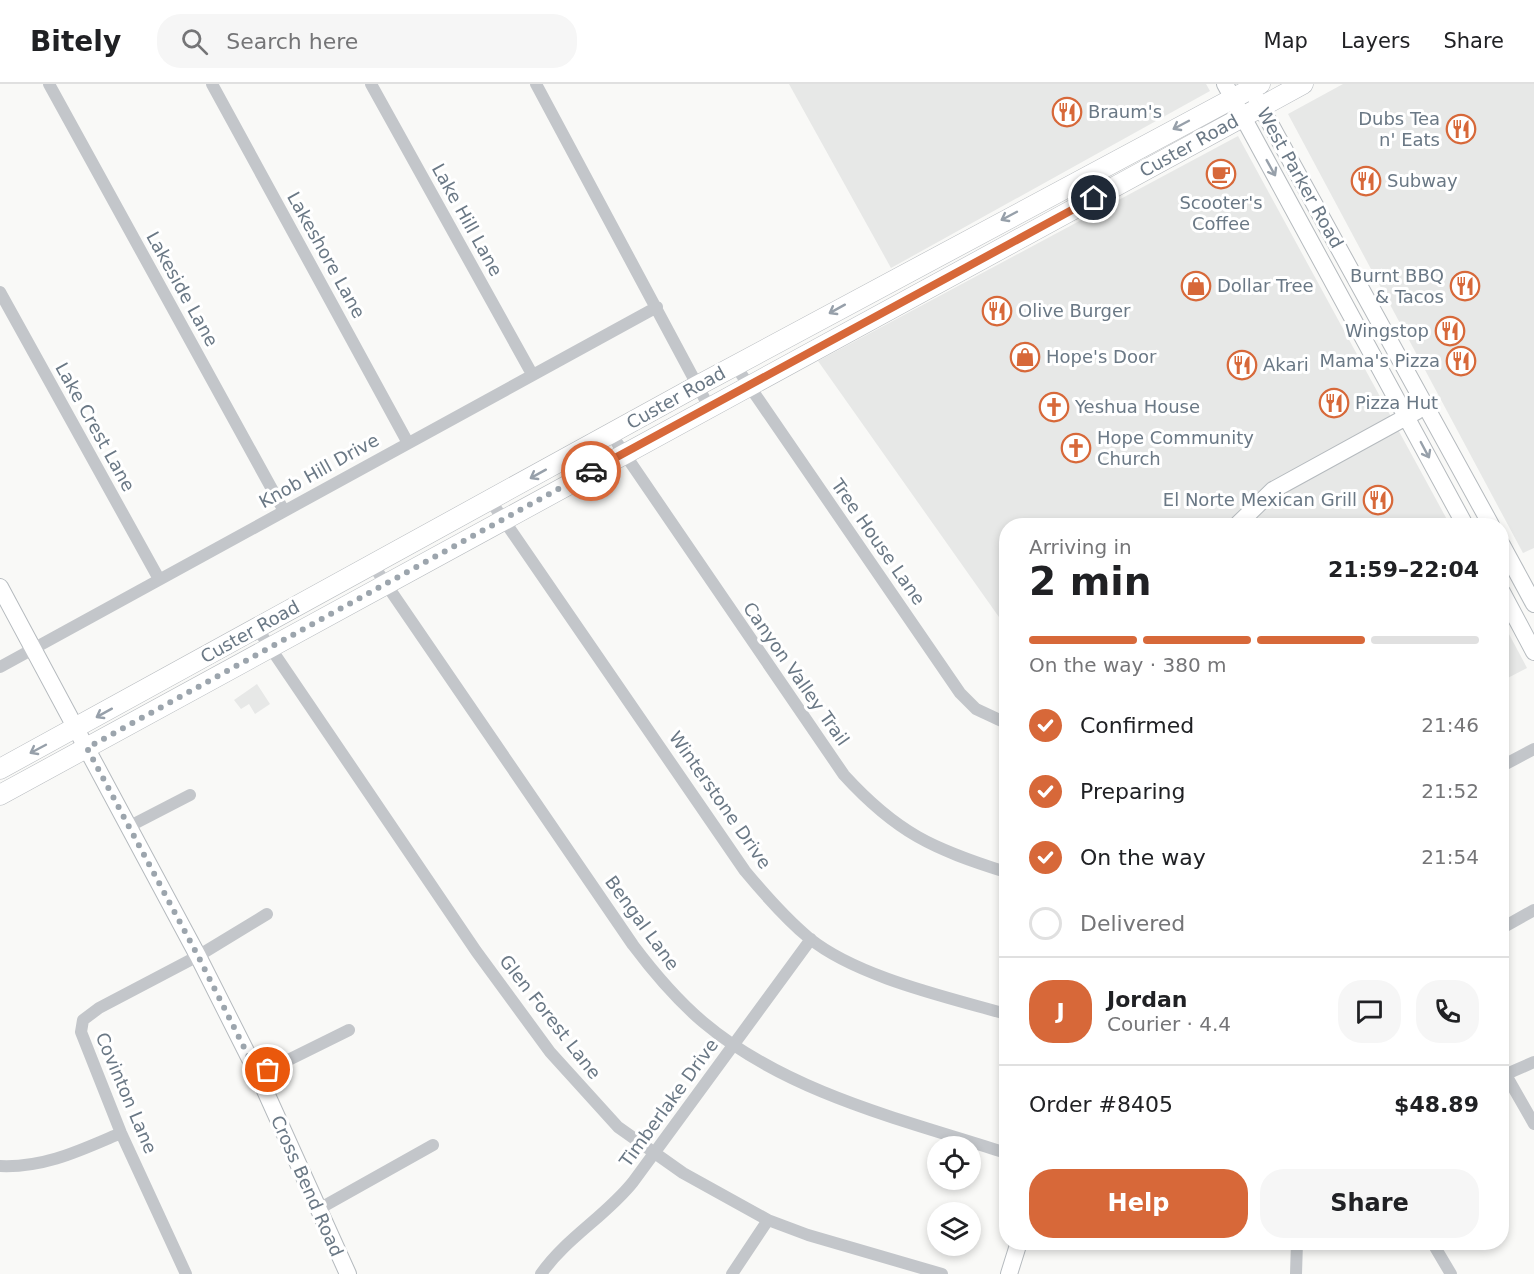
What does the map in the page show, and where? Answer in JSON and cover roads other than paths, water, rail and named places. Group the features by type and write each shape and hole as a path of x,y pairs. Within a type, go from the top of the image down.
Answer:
{"main road":[{"name":"Custer Road","path":"0,795 709,406 1303,84"},
{"name":"Custer Road","path":"0,769 1243,88"},
{"name":"West Parker Road","path":"1243,88 1321,259 1461,518"},
{"name":"West Parker Road","path":"1252,112 1339,249 1487,518"},
{"path":"1321,259 1339,249"},
{"path":"1243,518 1273,490 1425,406"},
{"path":"1509,558 1534,604"},
{"name":"Cross Bend Road","path":"0,587 198,956 258,1075 317,1210 348,1274"},
{"path":"1509,604 1533,645"},
{"path":"1009,1274 1016,1250"}],"street":[{"name":"Lakeside Lane","path":"50,84 284,511"},
{"name":"Lakeshore Lane","path":"212,84 408,442"},
{"name":"Lake Hill Lane","path":"371,84 532,374"},
{"path":"536,84 709,406"},
{"name":"Lake Crest Lane","path":"0,292 159,579"},
{"name":"Knob Hill Drive","path":"0,667 657,307"},
{"name":"Tree House Lane","path":"735,365 747,386 960,693 976,709 999,720"},
{"name":"Canyon Valley Trail","path":"611,434 622,454 844,776 875,807 905,830 936,848 999,870"},
{"name":"Winterstone Drive","path":"490,500 745,871 781,912 811,939 866,969 900,983 999,1012"},
{"name":"Bengal Lane","path":"373,565 633,945 679,1000 734,1043 822,1092 999,1151"},
{"name":"Glen Forest Lane","path":"257,628 476,951 550,1052 612,1121 654,1154 768,1220 808,1235 942,1274"},
{"path":"1509,762 1534,749"},
{"path":"130,826 190,795"},
{"path":"1509,924 1534,910"},
{"name":"Covinton Lane","path":"186,1274 121,1133 81,1032 83,1020 99,1008 198,956 267,914"},
{"name":"Timberlake Drive","path":"541,1274 569,1243 620,1198 811,939"},
{"path":"258,1075 349,1030"},
{"path":"1509,1074 1534,1062"},
{"path":"1509,1084 1534,1124"},
{"path":"0,1166 34,1165 59,1159 121,1133"},
{"path":"317,1210 433,1145"},
{"path":"732,1274 768,1220"},
{"path":"1296,1274 1298,1250"},
{"path":"1436,1250 1450,1274"}],"place":[{"name":"Braum's","path":"1067,112"},
{"name":"Dubs Tea n' Eats","path":"1461,129"},
{"name":"Scooter's Coffee","path":"1221,174"},
{"name":"Subway","path":"1366,181"},
{"name":"Dollar Tree","path":"1196,286"},
{"name":"Burnt BBQ & Tacos","path":"1465,286"},
{"name":"Olive Burger","path":"997,311"},
{"name":"Wingstop","path":"1450,331"},
{"name":"Hope's Door","path":"1025,357"},
{"name":"Mama's Pizza","path":"1461,361"},
{"name":"Akari","path":"1242,365"},
{"name":"Pizza Hut","path":"1334,403"},
{"name":"Yeshua House","path":"1054,407"},
{"name":"Hope Community Church","path":"1076,448"},
{"name":"El Norte Mexican Grill","path":"1378,500"}]}
